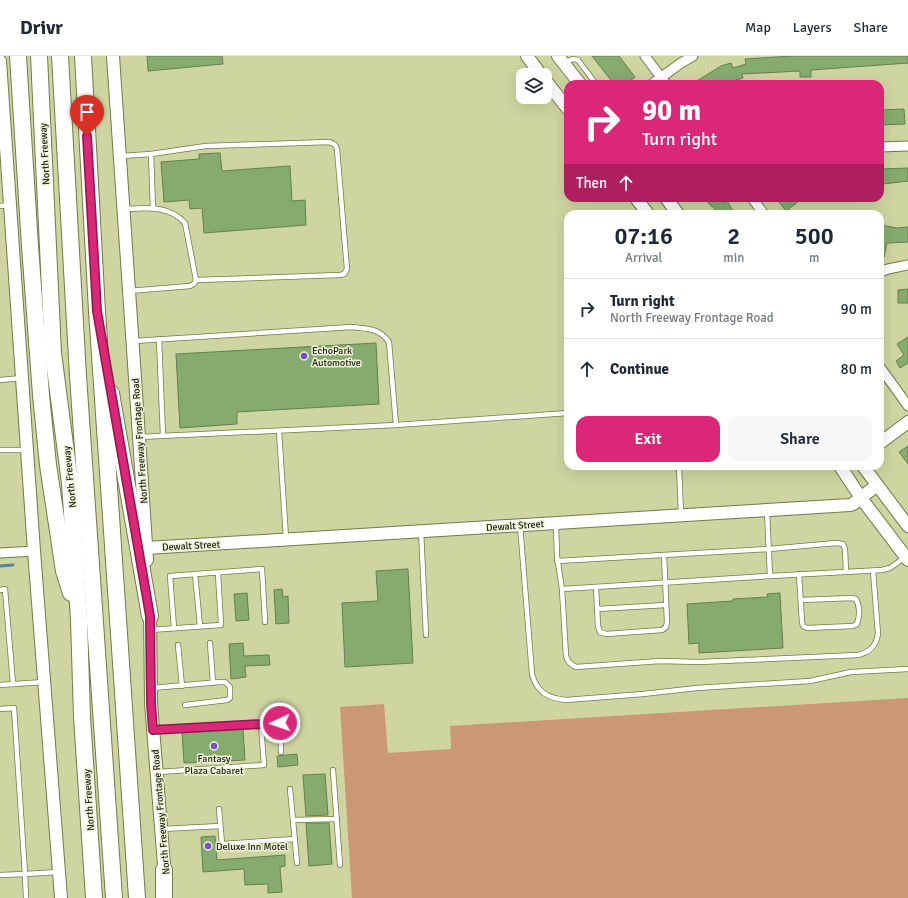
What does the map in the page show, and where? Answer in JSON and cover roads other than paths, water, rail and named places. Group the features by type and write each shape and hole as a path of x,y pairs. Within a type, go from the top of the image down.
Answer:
{"highway":[{"path":"18,56 31,262 48,465 64,571 79,620"},
{"name":"North Freeway","path":"39,56 53,353 70,483 79,620 82,717 94,898"},
{"name":"North Freeway","path":"60,56 78,376 114,898"},
{"path":"83,56 97,311 137,898"},
{"path":"97,311 150,623"},
{"path":"164,870 165,898"}],"main road":[{"name":"North Freeway Frontage Road","path":"113,56 140,437 150,623 153,730 164,870"},
{"path":"527,56 536,68"},
{"path":"561,60 577,80"},
{"path":"0,61 5,206 22,378 61,898"},
{"path":"552,89 564,104"},
{"path":"884,440 908,422"},
{"path":"846,470 861,498 907,558"},
{"path":"866,470 908,526"},
{"name":"Dewalt Street","path":"146,548 850,505 877,485"}],"street":[{"path":"645,56 662,80"},
{"path":"664,80 693,56"},
{"path":"884,147 908,146"},
{"path":"884,270 908,265"},
{"path":"884,373 908,406"},
{"path":"0,553 34,551"}],"lane":[{"path":"561,60 578,60 593,80"},
{"path":"120,156 151,154 206,146 329,142 333,142 336,145 347,269 344,274 196,280"},
{"path":"151,154 153,208"},
{"path":"124,209 153,208 171,213 180,218 185,223 196,280 194,284 190,286 130,291"},
{"path":"133,341 352,327 372,329 383,335 389,342 396,425"},
{"path":"159,339 163,436"},
{"path":"0,380 22,378"},
{"path":"140,437 396,425 564,413"},
{"path":"279,431 286,540"},
{"path":"0,450 27,450"},
{"path":"678,470 681,516"},
{"path":"767,509 770,576"},
{"path":"555,523 562,589 566,656 567,661 576,667 660,661 698,662 858,655 866,653 873,648 878,634 873,570"},
{"path":"520,525 532,674 538,688 545,695 553,699 566,700 697,688 810,680 851,672 908,669"},
{"path":"420,531 426,635"},
{"path":"558,561 843,544 845,549 846,572"},
{"path":"596,587 598,626 600,632 606,634 662,630 666,627 667,622 664,555"},
{"path":"562,589 873,570 890,568 907,558"},
{"path":"174,628 170,576 262,569 266,622"},
{"path":"150,623 174,628 221,625 218,572"},
{"path":"195,574 200,626"},
{"path":"799,574 802,622 803,626 807,628 853,626 857,624 859,618 858,603 856,599 801,600"},
{"path":"0,590 5,589 13,684"},
{"path":"597,608 666,605"},
{"path":"210,643 213,683"},
{"path":"178,645 182,686"},
{"path":"0,685 44,682"},
{"path":"151,688 225,682 228,684 231,693 230,698 227,700 185,705"},
{"path":"0,710 14,708 26,898"},
{"path":"153,730 280,723 282,752"},
{"path":"156,772 264,765 261,724"},
{"path":"333,770 340,866"},
{"path":"290,789 297,863"},
{"path":"219,809 222,844 295,840"},
{"path":"293,820 337,819"},
{"path":"161,829 220,826"},
{"path":"0,875 59,872"}],"waterway":[{"path":"0,566 13,565"}],"place":[{"name":"EchoPark Automotive","path":"304,356"},
{"name":"Fantasy Plaza Cabaret","path":"214,746"},
{"name":"Deluxe Inn Motel","path":"208,846"}]}
